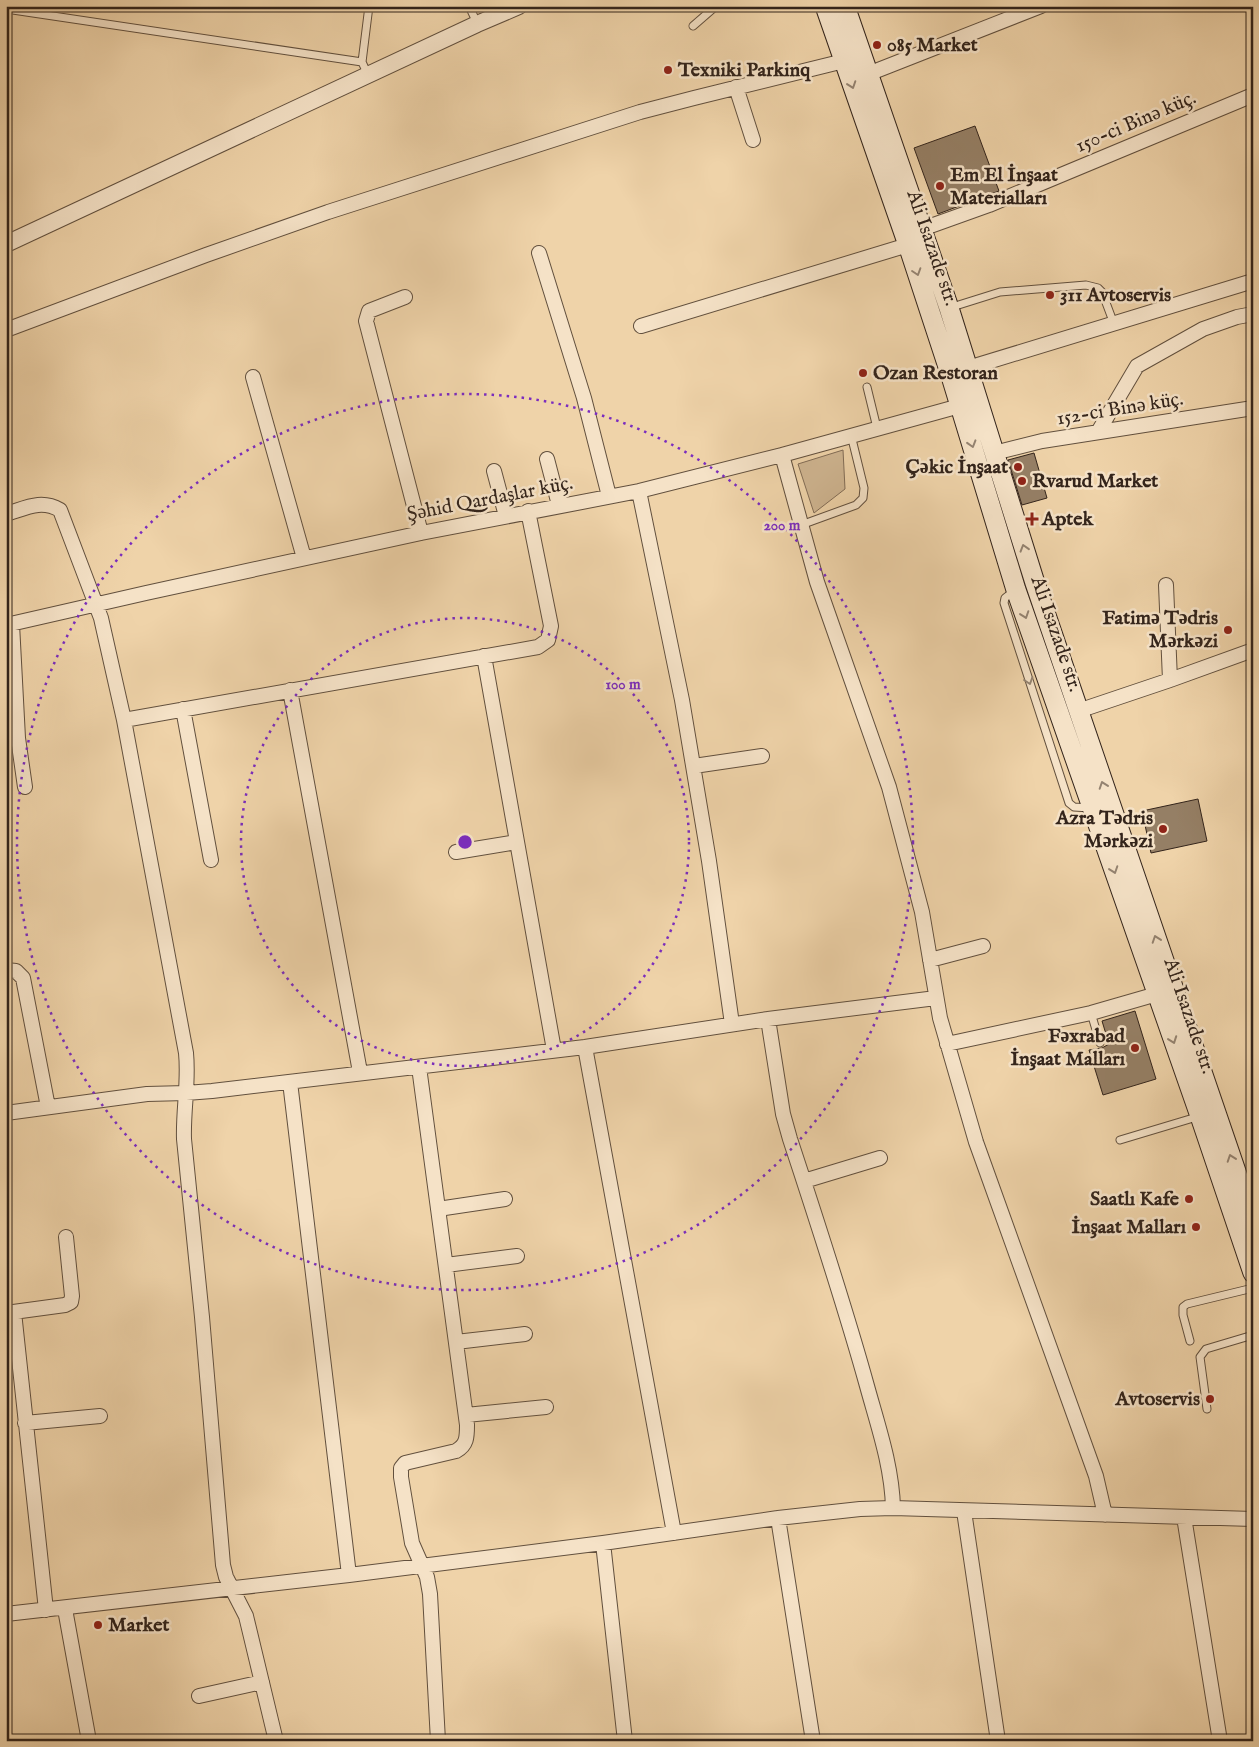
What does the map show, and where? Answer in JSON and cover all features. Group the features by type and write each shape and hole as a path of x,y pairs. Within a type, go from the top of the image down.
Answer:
{"main road":[{"name":"Ali Isazade str.","path":"825,6 908,245 950,373 1016,590 1092,808 1253,1221"},
{"name":"Ali Isazade str.","path":"845,6 949,308 1035,583 1078,710 1165,992 1200,1116 1253,1273"},
{"path":"950,373 968,368"}],"street":[{"path":"6,244 365,69 520,6"},
{"path":"868,74 1041,6"},
{"path":"6,330 206,254 328,212 640,112 844,61"},
{"path":"736,87 753,140"},
{"name":"150-ci Binə küç.","path":"922,229 989,206 1253,95"},
{"path":"641,326 908,245"},
{"path":"539,253 584,398 609,496"},
{"path":"968,368 1253,281"},
{"path":"405,297 369,312 366,321 421,533"},
{"path":"1098,432 1137,366 1204,329 1237,317 1253,314"},
{"path":"253,377 304,558"},
{"name":"Şəhid Qardaşlar küç.","path":"9,625 421,533 639,491 782,455 978,401"},
{"name":"152-ci Binə küç.","path":"994,453 1042,441 1253,408"},
{"path":"782,455 820,591 889,787 922,912 936,998 947,1044 976,1142 1096,1476 1105,1514"},
{"path":"546,459 559,505"},
{"path":"494,471 506,516"},
{"path":"639,491 694,766 732,1024"},
{"path":"6,514 41,504 51,504 60,510 101,618 124,720 186,1053 188,1074 183,1118 184,1139 202,1317 223,1565 232,1589 246,1616 276,1741"},
{"path":"124,720 183,708 538,647 545,644 551,633 552,626 528,511"},
{"path":"1166,585 1170,680"},
{"path":"9,625 12,739 25,787"},
{"path":"1078,710 1253,650"},
{"path":"484,656 554,1050"},
{"path":"290,690 360,1072"},
{"path":"183,708 212,860"},
{"path":"694,766 762,756"},
{"path":"456,852 517,842"},
{"path":"930,960 983,946"},
{"path":"6,970 16,971 23,978 48,1107"},
{"path":"947,1044 1091,1013 1165,992"},
{"path":"6,1113 147,1094 186,1093 290,1082 360,1072 419,1067 585,1047 732,1024 936,998"},
{"path":"768,1019 783,1114 852,1332 893,1487 893,1508"},
{"path":"585,1047 674,1532"},
{"path":"419,1067 466,1415 467,1439 463,1447 456,1451 405,1463 401,1468 400,1477 412,1543 427,1577 430,1594 438,1741"},
{"path":"290,1082 349,1575"},
{"path":"804,1181 880,1158"},
{"path":"438,1209 505,1200"},
{"path":"46,1610 26,1422 10,1312 65,1305 71,1302 66,1237"},
{"path":"446,1266 517,1256"},
{"path":"456,1342 525,1334"},
{"path":"466,1415 546,1407"},
{"path":"26,1422 100,1416"},
{"path":"6,1614 64,1609 349,1575 603,1543 778,1518 860,1509 893,1508 1253,1519"},
{"path":"964,1511 998,1741"},
{"path":"1184,1517 1220,1741"},
{"path":"778,1518 813,1741"},
{"path":"603,1543 625,1741"},
{"path":"64,1609 89,1741"},
{"path":"199,1696 262,1682"}],"lane":[{"path":"6,9 365,69 369,6"},
{"path":"469,6 477,24"},
{"path":"694,26 716,6"},
{"path":"949,308 1000,292 1086,285 1098,288 1102,292 1114,324"},
{"path":"866,387 877,428"},
{"path":"801,525 856,505 863,498 864,488 851,435"},
{"path":"1091,1013 1100,1043"},
{"path":"1120,1140 1200,1116"},
{"path":"1190,1341 1183,1315 1183,1307 1187,1304 1253,1288"},
{"path":"1207,1409 1200,1362 1202,1353 1206,1349 1253,1335"}],"shaded area":[{"path":"843,450 845,489 814,513 798,464"}],"building":[{"path":"975,126 999,191 938,214 914,148"},
{"path":"1034,453 1047,498 1022,505 1008,460"},
{"path":"1198,799 1207,841 1151,853 1142,811"},
{"path":"1135,1011 1156,1079 1103,1095 1089,1050 1102,1048 1109,1044 1102,1021"}],"place":[{"name":"085 Market","path":"877,45"},
{"name":"Texniki Parkinq","path":"668,70"},
{"name":"Em El İnşaat Materialları","path":"940,186"},
{"name":"311 Avtoservis","path":"1050,295"},
{"name":"Ozan Restoran","path":"863,373"},
{"name":"Çəkic İnşaat","path":"1018,467"},
{"name":"Rvarud Market","path":"1022,481"},
{"name":"Aptek","path":"1032,519"},
{"name":"Fatimə Tədris Mərkəzi","path":"1228,630"},
{"name":"Azra Tədris Mərkəzi","path":"1163,829"},
{"name":"Fəxrabad İnşaat Malları","path":"1135,1048"},
{"name":"Saatlı Kafe","path":"1189,1199"},
{"name":"İnşaat Malları","path":"1196,1227"},
{"name":"Avtoservis","path":"1210,1399"},
{"name":"Market","path":"98,1625"}]}
